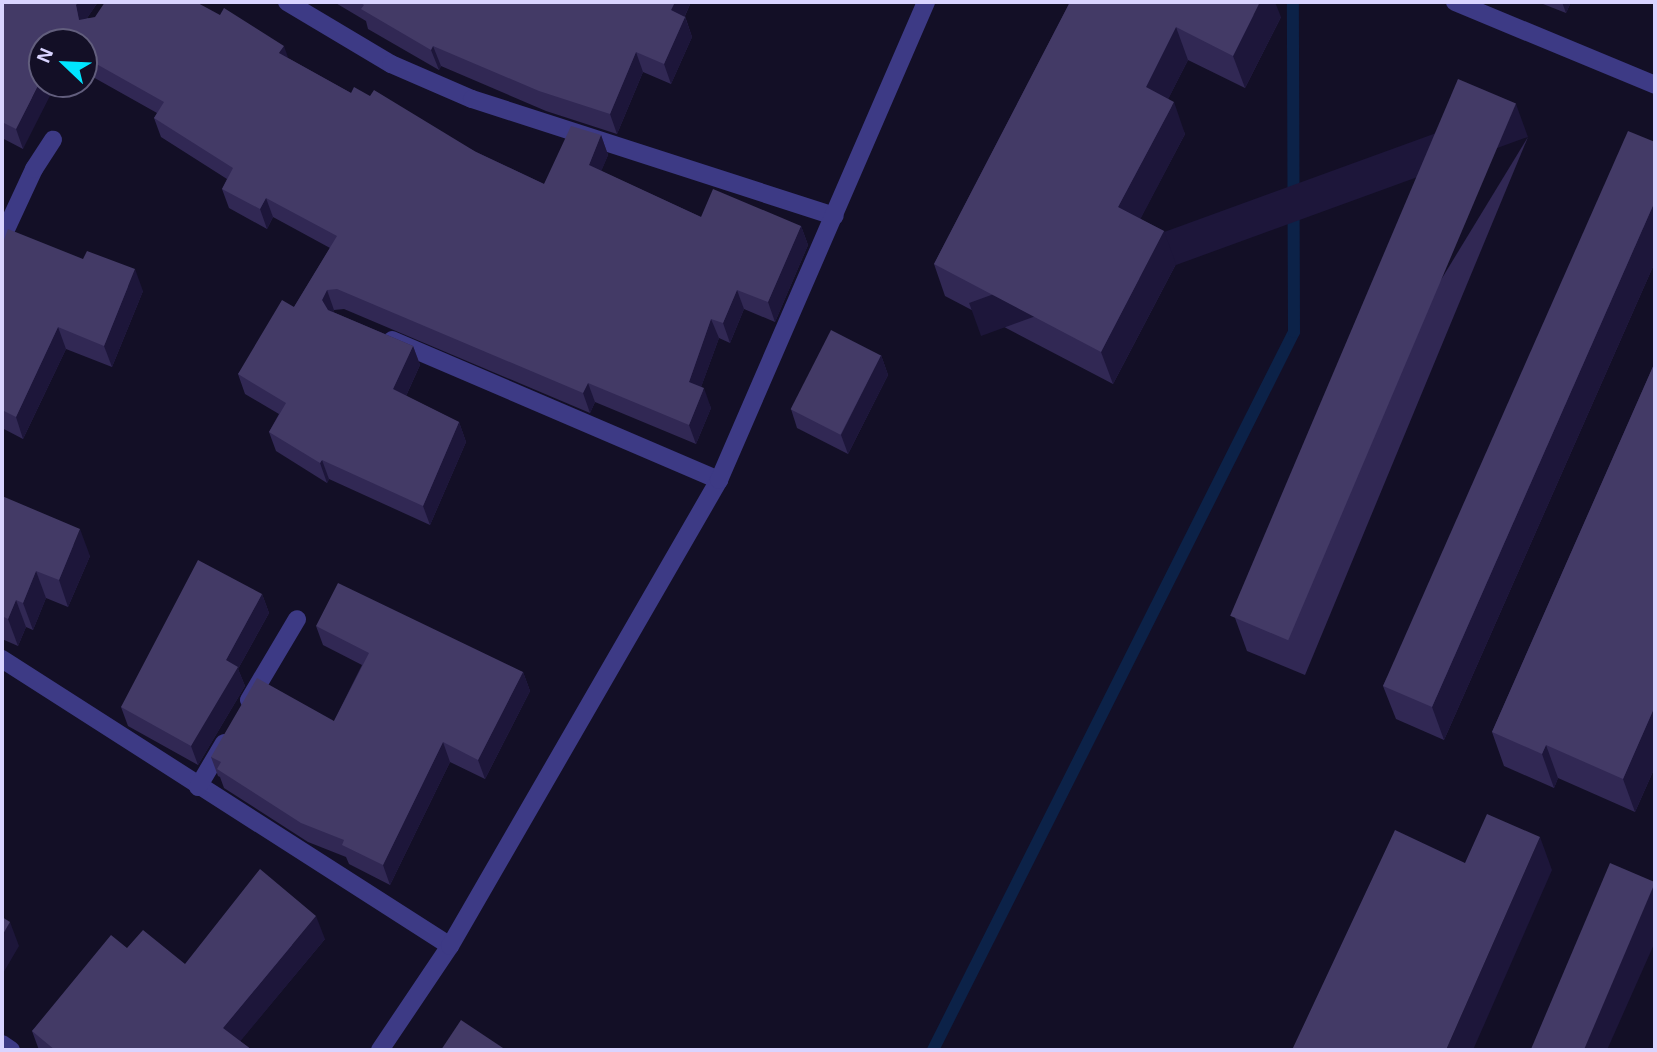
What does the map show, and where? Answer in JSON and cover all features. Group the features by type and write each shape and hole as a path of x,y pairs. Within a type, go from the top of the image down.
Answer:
{"street":[{"path":"287,2 391,64 472,100 835,216"},
{"path":"380,1050 450,946 719,480 926,2"},
{"path":"1455,2 1655,85"},
{"path":"2,238 53,140"},
{"path":"378,335 719,480"},
{"path":"198,787 297,619"},
{"path":"2,659 450,946"},
{"path":"2,1044 10,1050"}],"building":[{"path":"2,2 78,2 76,5 79,20 95,17 105,2 196,2 220,15 224,8 284,46 279,53 351,93 354,87 370,96 374,90 476,152 544,184 571,126 601,135 589,165 701,217 713,189 801,226 768,302 737,290 723,323 711,319 689,382 704,388 689,425 588,383 583,393 337,289 327,290 322,300 328,310 413,346 393,389 459,422 423,506 322,460 320,463 269,432 286,403 238,374 282,300 294,307 337,236 266,198 260,209 222,189 233,168 154,118 164,102 98,65 98,28 28,28 28,98 32,98 16,129 2,122"},
{"path":"359,2 675,2 671,10 685,17 664,64 636,52 610,114 539,91 433,46 431,50 361,9 364,5"},
{"path":"1070,2 1260,2 1233,56 1176,27 1146,87 1174,102 1118,207 1164,231 1101,352 934,264"},
{"path":"1458,79 1516,104 1288,640 1230,616"},
{"path":"1628,131 1655,142 1655,201 1432,707 1383,686"},
{"path":"8,229 83,259 87,251 135,269 104,346 58,327 16,417 2,410 2,245"},
{"path":"831,330 881,355 840,435 791,409"},
{"path":"1655,362 1655,706 1623,779 1546,745 1542,754 1492,732"},
{"path":"2,496 80,529 59,580 36,571 23,603 16,600 8,619 2,616"},
{"path":"198,560 262,594 226,660 238,667 191,746 121,707"},
{"path":"338,583 523,672 478,760 443,742 383,865 342,845 344,840 301,823 217,769 221,762 211,757 257,678 334,721 369,653 316,626"},
{"path":"1487,814 1540,837 1446,1050 1292,1050 1395,830 1465,863"},
{"path":"1610,863 1655,882 1584,1050 1531,1050"},
{"path":"260,869 316,916 223,1028 252,1050 55,1050 32,1031 111,935 127,948 143,930 185,964"},
{"path":"2,917 10,922 2,936"},
{"path":"461,1020 506,1050 441,1050"}],"waterway":[{"path":"933,1050 1294,332 1293,2"}]}
